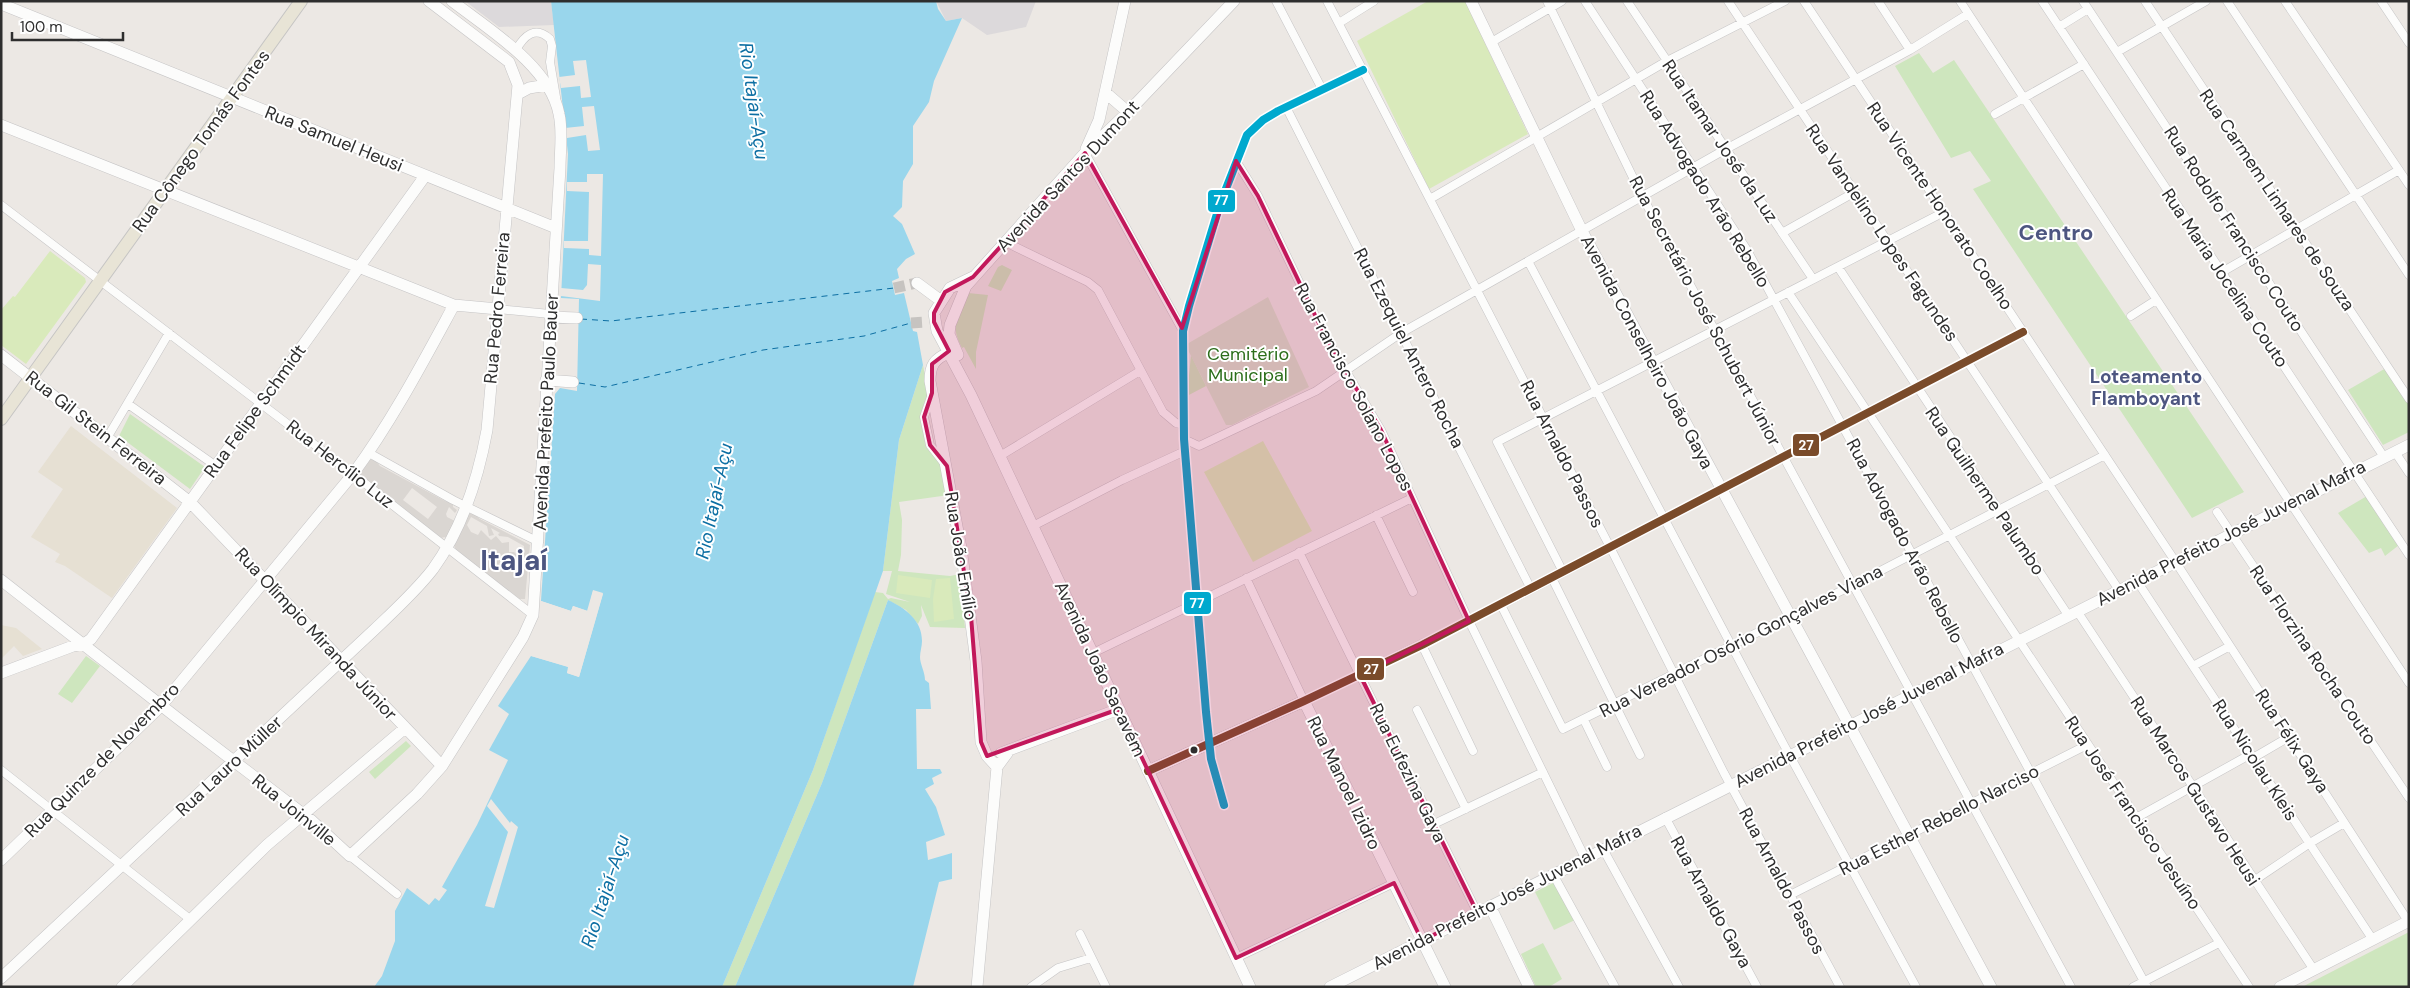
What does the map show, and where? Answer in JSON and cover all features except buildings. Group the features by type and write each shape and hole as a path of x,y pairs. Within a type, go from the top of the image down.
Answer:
{"main road":[{"name":"Rua Cônego Tomás Fontes","path":"1,419 301,1"},
{"name":"Rua Pedro Ferreira","path":"429,1 509,62 517,79 518,94 486,430 482,455 467,507 447,546"},
{"name":"Avenida Prefeito Paulo Bauer","path":"350,856 417,794 442,766 523,637 533,615 539,542 546,380 560,168 560,122 558,108 546,86 516,50 452,1"},
{"path":"1085,153 1099,120 1125,1"},
{"name":"Avenida Santos Dumont","path":"959,372 958,353 949,334 950,325 966,286 1085,153 1128,112 1234,1"},
{"name":"Avenida Conselheiro João Gaya","path":"1471,1 1582,231 1992,987"},
{"name":"Rua Samuel Heusi","path":"1,4 556,228"},
{"path":"518,94 529,88 546,86"},
{"path":"1106,93 1128,112"},
{"path":"1,125 454,304 498,309"},
{"name":"Rua Felipe Schmidt","path":"84,644 91,639 425,176"},
{"path":"917,283 940,300 950,288 973,277"},
{"name":"Avenida João Sacavém","path":"940,300 930,322 950,352 1250,987"},
{"name":"Rua Quinze de Novembro","path":"1,860 161,706 353,474 369,453 421,366 454,304"},
{"path":"550,316 577,318"},
{"name":"Rua João Emílio","path":"950,352 936,359 932,364 930,381 947,466 971,616 981,742 987,756 997,767"},
{"name":"Rua Gil Stein Ferreira","path":"1,355 190,502"},
{"path":"546,380 573,382"},
{"name":"Avenida Prefeito José Juvenal Mafra","path":"1330,987 1849,724 2409,445"},
{"name":"Rua Olímpio Miranda Júnior","path":"190,502 442,766"},
{"name":"Rua Lauro Müller","path":"1,978 342,662 427,575 447,546"},
{"name":"Rua Joinville","path":"1,580 302,814 350,856"},
{"path":"1,673 73,646 84,644"},
{"path":"1148,771 1304,701"},
{"name":"Rua Manoel Izidro","path":"1304,701 1445,987"},
{"path":"987,756 1008,752 1119,709"},
{"path":"122,987 267,845 405,728"},
{"path":"977,987 997,767 1008,752"},
{"path":"1490,906 1529,987"},
{"path":"2280,987 2408,921"}],"street":[{"path":"1276,1 1322,89"},
{"name":"Rua Arnaldo Passos","path":"1327,1 1610,547 1730,785 1840,987"},
{"path":"1339,23 1374,1"},
{"path":"1490,43 1548,5 1562,1"},
{"name":"Rua Advogado Arão Rebello","path":"1585,1 1735,230 2146,984"},
{"name":"Rua Itamar José da Luz","path":"1628,1 1813,279"},
{"name":"Rua Vandelino Lopes Fagundes","path":"1728,1 2119,590"},
{"path":"1430,199 1636,78 1785,1"},
{"name":"Rua Vicente Honorato Coelho","path":"1804,1 2175,561"},
{"path":"1878,1 1910,50"},
{"path":"1960,1 2409,683"},
{"name":"Rua Maria Jocelina Couto","path":"2042,1 2409,555"},
{"name":"Rua Rodolfo Francisco Couto","path":"2083,1 2251,255 2389,454 2409,473"},
{"name":"Rua Carmem Linhares de Souza","path":"2145,1 2409,399"},
{"path":"2117,52 2206,1"},
{"path":"2227,1 2409,275"},
{"path":"2286,1 2409,185"},
{"path":"2381,1 2409,43"},
{"name":"Rua Secretário José Schubert Júnior","path":"1548,5 1642,196 2071,987"},
{"path":"2059,27 2088,9"},
{"path":"1184,439 1199,446 1298,400 1346,371 1401,333 1726,149 1857,80 1968,14"},
{"path":"516,50 523,38 533,32 546,34 550,39 552,46 550,62 558,108"},
{"path":"1995,114 2084,64"},
{"path":"1224,805 1213,766 1209,743 1184,439 1183,331 1198,274 1236,161 1250,131 1263,120 1286,107 1363,70"},
{"name":"Rua Ezequiel Antero Rocha","path":"1286,107 1531,589"},
{"path":"1085,153 1183,331"},
{"name":"Rua Francisco Solano Lopes","path":"1236,161 1258,196 1320,327 1381,430 1469,621 1586,858"},
{"path":"2222,272 2399,170"},
{"path":"1782,233 1855,192"},
{"name":"Rua Hercílio Luz","path":"1,205 447,546 533,615"},
{"path":"1563,572 1497,442 1944,212"},
{"path":"1005,242 1088,282 1098,290 1163,412 1170,420 1184,425"},
{"path":"1528,261 1666,518 1789,755 1916,987"},
{"name":"Rua Guilherme Palumbo","path":"1838,267 1998,510 2072,613"},
{"name":"Rua José Francisco Jesuíno","path":"1788,292 1948,536 2249,987"},
{"path":"2131,316 2156,300"},
{"path":"498,309 550,316"},
{"path":"1304,701 1501,605 1721,488 2023,332"},
{"path":"107,438 169,333"},
{"path":"1000,456 1140,371"},
{"path":"128,404 216,466"},
{"path":"1033,526 1122,480 1185,451"},
{"path":"369,453 467,507 539,542"},
{"name":"Rua Vereador Osório Gonçalves Viana","path":"1501,605 1563,729 1732,646 2105,455"},
{"path":"1093,654 1197,601 1412,498"},
{"name":"Rua Florzina Rocha Couto","path":"2217,512 2409,798"},
{"path":"1376,516 1414,592"},
{"name":"Rua Eufezina Gaya","path":"1299,552 1477,912"},
{"name":"Rua Félix Gaya","path":"2175,561 2408,921"},
{"name":"Rua Manoel Izidro","path":"1246,578 1304,701"},
{"path":"1552,578 1640,755"},
{"name":"Rua Nicolau Kleis","path":"2137,581 2373,940"},
{"name":"Rua Marcos Gustavo Heusi","path":"2072,613 2192,786 2314,970"},
{"path":"1422,645 1473,751"},
{"path":"2193,666 2230,646"},
{"path":"1417,710 1466,809"},
{"path":"1584,720 1606,767"},
{"path":"2136,818 2192,786 2289,736"},
{"name":"Rua Esther Rebello Narciso","path":"1790,895 2088,745"},
{"path":"1,770 191,920"},
{"path":"1434,824 1543,772"},
{"name":"Rua Arnaldo Gaya","path":"1665,817 1757,987"},
{"path":"2255,880 2344,823"},
{"path":"1604,849 1680,987"},
{"name":"Rua Joinville","path":"350,856 397,894"},
{"path":"1553,874 1616,987"},
{"path":"1236,958 1394,883"},
{"path":"1080,934 1106,987"},
{"path":"2134,987 2146,984 2220,942"},
{"path":"1031,987 1058,968 1091,958"}],"highlighted area":[{"path":"1085,153 1182,328 1236,161 1258,196 1325,336 1381,430 1469,621 1360,675 1477,912 1422,941 1394,883 1236,958 1119,709 987,756 981,742 971,616 947,466 930,445 924,417 932,393 932,364 949,351 934,322 934,313 945,292 973,277"}],"shaded area":[{"path":"465,1 551,1 554,25 499,27"},
{"path":"936,1 1036,1 1026,27 987,35 962,18 946,21"},
{"path":"71,426 177,508 112,598 65,566 55,562 60,554 31,537 63,489 38,472"},
{"path":"370,460 375,460 380,466 445,501 453,503 453,507 457,510 455,513 449,507 446,514 447,517 455,521 446,537 440,538 359,475","holes":["412,488 437,507 428,519 403,500"]},
{"path":"473,513 480,519 530,545 525,599 519,599 456,550 454,545 469,514","holes":["471,517 487,526 489,536 494,535 491,528 500,533 498,534 499,536 508,537 524,546 524,556 520,558 514,552 509,552 509,542 502,543 496,536 491,540 481,530 478,535 471,532 467,525"]},
{"path":"1,625 16,628 42,649 23,656 14,646 1,659"}],"green space":[{"path":"1428,1 1465,1 1528,134 1429,189 1357,41"},
{"path":"1919,53 1933,73 1954,60 2244,492 2192,518 1973,189 1991,181 1970,151 1951,158 1895,66"},
{"path":"50,251 85,278 86,282 26,364 1,345 1,310 13,296 15,297"},
{"path":"1002,265 1012,270 1001,291 988,286 998,267"},
{"path":"968,293 988,295 976,352 976,369 964,347 962,348 956,333 956,320"},
{"name":"Cemitério Municipal","path":"1268,297 1309,387 1232,425 1226,425 1188,350 1187,344"},
{"path":"1191,355 1206,386 1187,396"},
{"path":"923,365 928,393 920,416 926,447 944,468 949,495 899,502 902,520 901,555 898,571 950,576 960,574 965,628 930,627 921,605 922,616 918,624 906,610 888,600 822,783 735,987 722,987 813,770 875,592 883,593 888,599 910,602 886,594 892,571 883,571 899,440"},
{"path":"2386,368 2409,403 2409,432 2383,445 2348,390"},
{"path":"130,414 205,467 190,489 119,436"},
{"path":"1263,441 1312,531 1253,562 1204,472"},
{"path":"2367,496 2399,545 2385,556 2381,548 2369,553 2338,513"},
{"path":"898,575 932,580 930,598 896,593"},
{"path":"950,578 954,619 934,622 933,599 936,579"},
{"path":"86,656 100,666 72,703 58,694"},
{"path":"406,741 411,746 375,779 369,772"},
{"path":"1555,882 1575,920 1554,930 1535,892"},
{"path":"2409,932 2409,987 2302,987"},
{"path":"1543,943 1562,979 1549,987 1536,987 1521,954"}],"water":[{"name":"Rio Itajaí-Açu","path":"551,1 936,1 938,9 946,21 962,18 934,81 929,102 913,126 913,164 903,181 902,207 893,216 902,224 915,254 906,259 897,269 899,278 892,281 895,295 904,293 913,331 917,332 923,365 899,440 883,571 813,770 722,987 374,987 382,976 395,941 395,911 407,888 429,905 435,898 439,901 447,890 442,887 477,825 508,760 489,750 509,714 498,706 531,656 569,667 567,673 579,677 603,594 593,591 588,611 573,606 571,611 541,601 555,394 560,388 577,391 579,299 561,298 568,154"},
{"path":"888,600 906,611 919,627 922,641 920,660 925,680 929,683 931,709 916,709 917,769 940,769 942,773 932,778 934,784 925,789 936,807 945,835 926,842 928,860 952,853 952,879 939,882 913,987 735,987 822,783"}],"pier":[{"path":"586,60 591,97 581,98 580,86 561,88 559,77 575,75 573,61"},
{"path":"594,106 600,150 588,151 586,135 567,138 565,128 584,126 582,107"},
{"path":"587,174 603,174 601,256 589,255 589,249 564,248 564,241 588,241 589,192 567,191 567,182 587,182"},
{"path":"588,264 601,265 600,301 561,296 561,288 583,290 587,285"},
{"path":"593,590 603,593 579,677 567,673 568,667 528,655 531,653 570,665 570,672 577,674 600,595 595,594 588,613 574,609 571,613 540,604 541,601 571,611 573,606 587,611"},
{"path":"491,799 510,823 511,821 518,827 494,908 485,906 508,832 487,806"}],"ferry route":[{"path":"581,319 611,321 894,288"},
{"path":"579,383 605,387 763,350 864,336 911,323"}],"tunnel":[{"path":"894,288 917,283"},
{"path":"911,323 927,322"}],"transit line":[{"name":"77","path":"1224,805 1211,759 1206,712 1184,439 1183,331 1220,204 1247,135 1263,120 1278,111 1363,70"},
{"name":"27","path":"1148,771 1304,701 1422,645 2023,332"}],"district":[{"name":"Centro","path":"2056,232"},
{"name":"Loteamento Flamboyant","path":"2146,387"},
{"name":"Itajaí","path":"514,560"}]}
